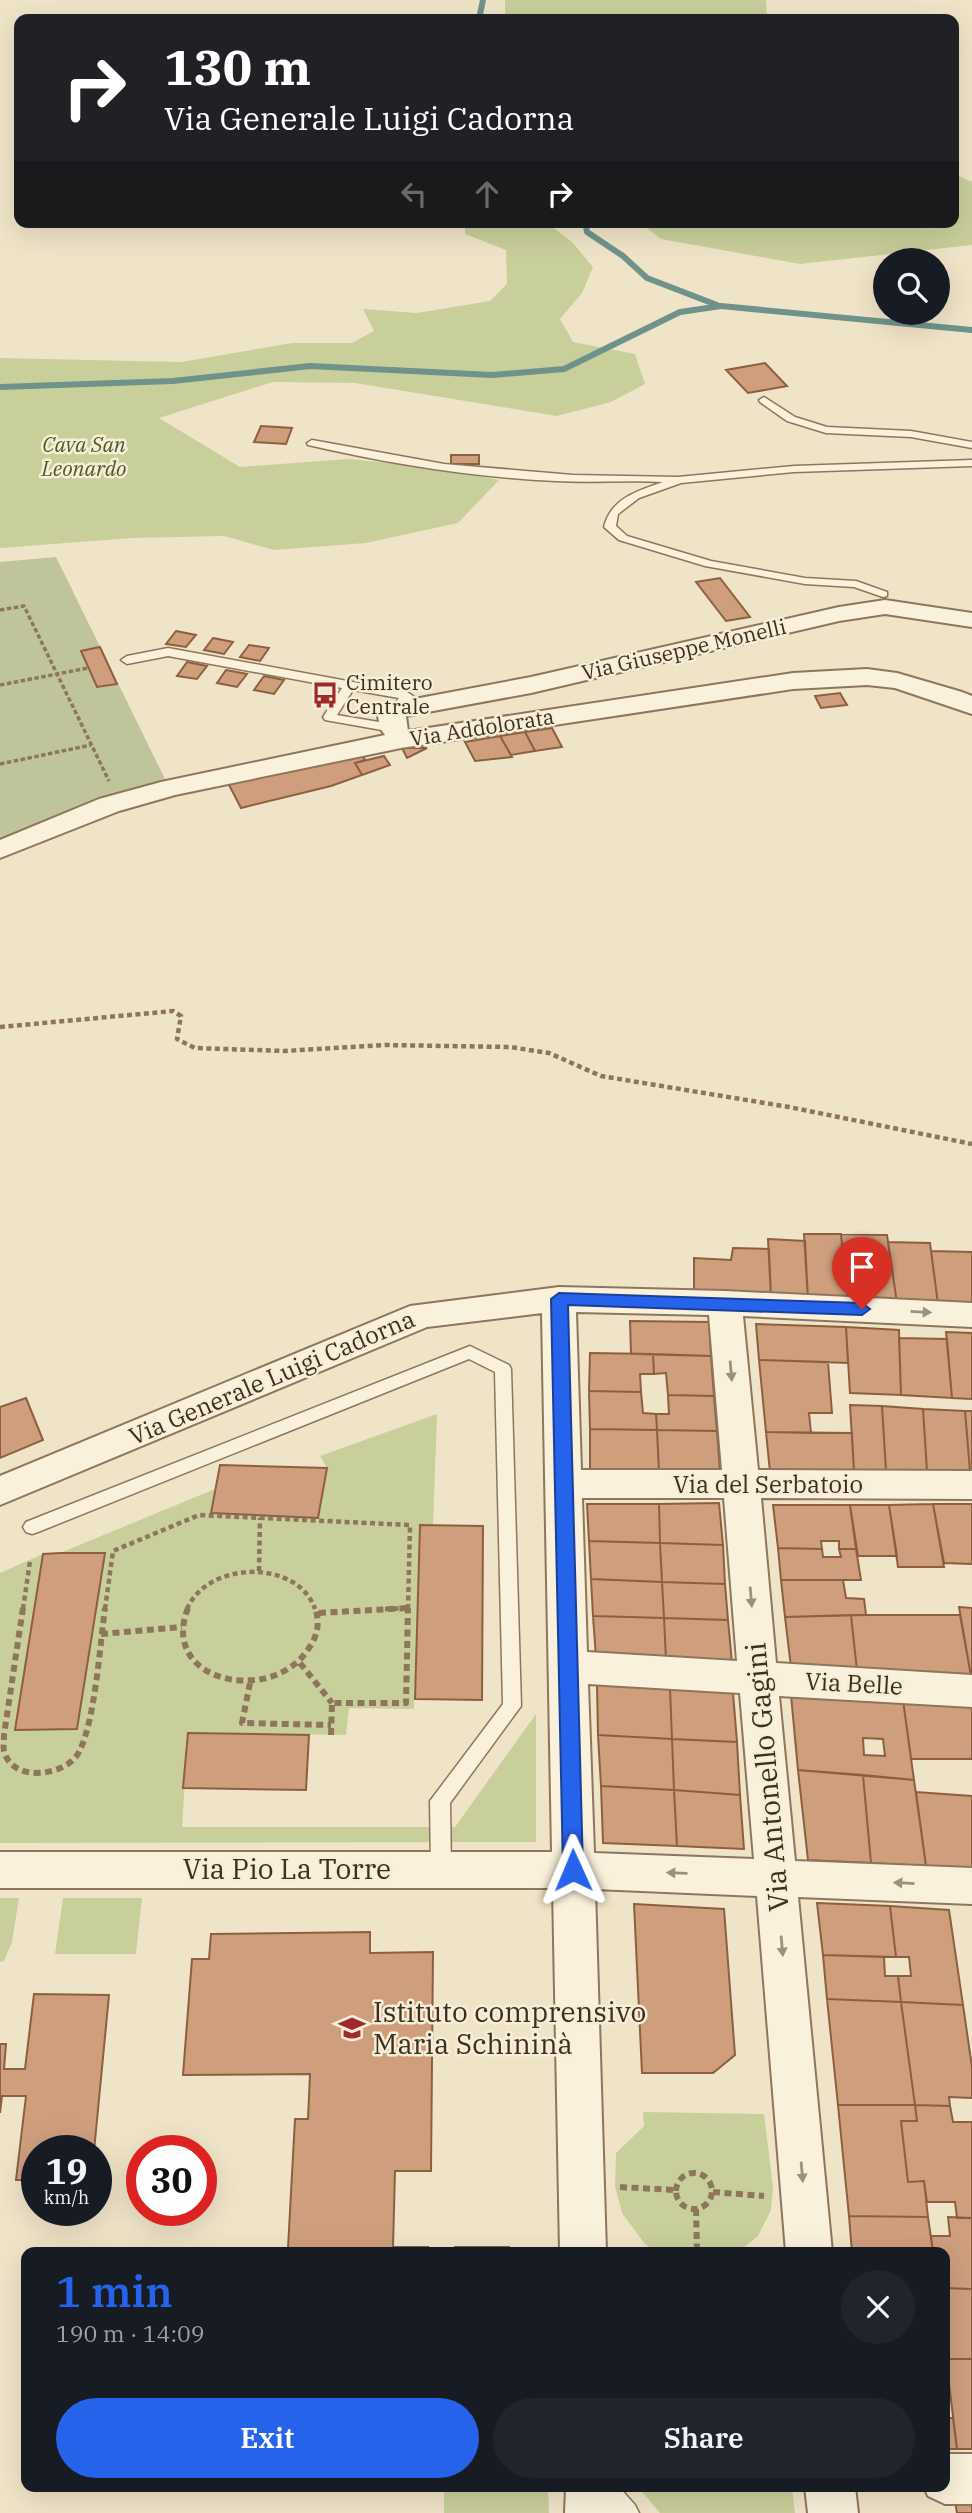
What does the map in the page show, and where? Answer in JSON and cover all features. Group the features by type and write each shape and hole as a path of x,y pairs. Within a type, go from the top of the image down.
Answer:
{"street":[{"path":"531,685 566,666 761,619 841,596 883,594 972,604"},
{"name":"Via Giuseppe Monelli","path":"397,726 531,685 851,612 885,607 972,620"},
{"name":"Via Addolorata","path":"0,850 109,804 397,726 832,677 867,677 897,681 935,691 972,706"},
{"path":"559,1299 585,2241"},
{"name":"Via Generale Luigi Cadorna","path":"0,1491 422,1315 559,1299 725,1303 972,1315"},
{"name":"Via Antonello Gagini","path":"725,1303 808,2247"},
{"name":"Via del Serbatoio","path":"564,1483 741,1486 972,1485"},
{"name":"Via Belle","path":"568,1667 972,1690"},
{"name":"Via Pio La Torre","path":"0,1870 573,1870 776,1877 971,1890"},
{"path":"950,2479 972,2479"},
{"path":"590,2513 591,2492"},
{"path":"831,2492 833,2513"}],"lane":[{"path":"764,400 791,418 826,429 911,434 972,445"},
{"path":"312,443 356,449 407,462 559,478 644,476 679,480 794,469 972,463"},
{"path":"679,480 635,496 613,513 610,527 623,538 709,564 805,581 856,584 883,594"},
{"path":"127,660 168,653 407,696 397,726 329,717 350,686"},
{"path":"32,1527 470,1352 503,1369 512,1706 440,1801 441,1869"},
{"path":"608,2492 626,2513"}],"path":[{"path":"0,610 24,606 110,785"},
{"path":"0,685 88,668"},
{"path":"0,764 91,745"},
{"path":"0,1027 173,1011 181,1016 177,1039 195,1048 285,1051 385,1045 510,1047 549,1053 601,1076 789,1107 972,1144"},
{"path":"30,1561 4,1735 4,1753 17,1769 40,1774 60,1768 78,1755 87,1733 113,1550 199,1515 410,1525 406,1703 332,1703"},
{"path":"258,1571 260,1518"},
{"path":"258,1571 287,1578 302,1586 312,1597 319,1613 318,1636 311,1650 300,1662 270,1679 250,1682 218,1677 197,1664 183,1642 182,1627 191,1602 210,1584 227,1576 258,1571"},
{"path":"319,1613 408,1608"},
{"path":"101,1634 182,1627"},
{"path":"300,1662 332,1703 331,1735"},
{"path":"250,1682 242,1724 331,1725"},
{"path":"694,2173 706,2177 713,2192 709,2203 696,2208 685,2206 675,2190 683,2175 694,2173"},
{"path":"615,2186 675,2190"},
{"path":"713,2192 773,2196"},
{"path":"696,2208 698,2247"}],"green space":[{"path":"505,0 766,0 767,14 505,14"},
{"path":"959,176 972,182 972,245 945,248 873,248 873,256 800,264 661,239 647,228 959,228"},
{"name":"Cava San Leonardo","path":"465,228 554,228 572,242 593,267 582,293 560,319 573,342 635,354 645,384 611,402 557,416 355,383 273,382 159,418 240,467 349,459 430,467 499,480 458,523 366,543 274,550 224,536 133,538 0,548 0,358 181,362 292,343 352,343 374,331 363,309 417,313 490,301 507,284 506,250 465,234"},
{"path":"56,557 165,779 104,796 0,842 0,562"},
{"path":"437,1414 433,1525 420,1525 414,1709 349,1708 346,1735 188,1733 182,1827 455,1827 536,1714 536,1842 0,1843 0,1573 43,1554 15,1730 77,1729 105,1553 60,1553 215,1489 211,1513 318,1518 327,1468 320,1456"},
{"path":"0,1898 19,1898 12,1942 4,1961 0,1962"},
{"path":"63,1898 142,1898 136,1954 55,1954"},
{"path":"643,2112 764,2114 773,2187 771,2210 758,2236 744,2247 650,2247 645,2244 622,2213 615,2186 616,2153 644,2126"},
{"path":"444,2492 548,2492 549,2513 444,2513"},
{"path":"642,2492 793,2492 795,2513 660,2513"}],"building":[{"path":"765,363 787,386 748,393 726,370"},
{"path":"261,426 292,428 286,444 254,442"},
{"path":"451,455 479,455 479,464 451,464"},
{"path":"720,578 750,617 726,621 696,582"},
{"path":"176,631 196,635 186,647 166,644"},
{"path":"213,638 233,642 224,654 204,650"},
{"path":"249,645 269,648 260,661 240,657"},
{"path":"100,647 117,684 97,687 81,651"},
{"path":"187,662 207,666 197,679 177,676"},
{"path":"226,670 247,674 237,687 217,683"},
{"path":"264,676 284,680 274,694 254,690"},
{"path":"840,693 847,705 821,708 815,696"},
{"path":"552,728 562,747 535,751 525,732"},
{"path":"525,732 535,751 511,755 500,736"},
{"path":"500,736 512,757 475,761 465,742"},
{"path":"402,748 427,748 407,758"},
{"path":"362,754 365,760 355,763 362,775 331,786 241,808 228,783"},
{"path":"384,756 390,765 362,775 355,763"},
{"path":"804,1234 841,1234 848,1302 808,1300"},
{"path":"841,1234 887,1235 897,1303 848,1302"},
{"path":"768,1239 805,1241 808,1300 771,1298"},
{"path":"888,1242 930,1243 938,1304 897,1303"},
{"path":"733,1248 769,1249 771,1298 694,1293 694,1258 731,1260"},
{"path":"931,1251 972,1252 972,1305 938,1304"},
{"path":"630,1321 709,1322 711,1356 631,1354"},
{"path":"756,1324 846,1327 848,1363 759,1360"},
{"path":"846,1327 899,1330 901,1395 850,1393"},
{"path":"946,1332 972,1333 972,1399 952,1398"},
{"path":"899,1338 947,1339 952,1398 901,1395"},
{"path":"590,1353 653,1354 654,1374 640,1374 641,1392 589,1391"},
{"path":"653,1354 711,1356 714,1396 668,1395 666,1373 654,1374"},
{"path":"759,1360 828,1362 832,1413 809,1413 811,1433 766,1432"},
{"path":"589,1391 641,1392 643,1413 656,1414 657,1430 590,1429"},
{"path":"668,1395 714,1396 717,1431 657,1430 656,1414 669,1414"},
{"path":"26,1398 43,1440 0,1458 0,1407"},
{"path":"850,1405 882,1406 886,1471 854,1472"},
{"path":"882,1406 923,1409 927,1471 886,1471"},
{"path":"923,1409 965,1411 970,1471 927,1471"},
{"path":"965,1411 972,1411 972,1471 970,1471"},
{"path":"590,1429 657,1430 659,1472 590,1471"},
{"path":"657,1430 717,1431 720,1472 659,1472"},
{"path":"766,1432 852,1433 854,1472 770,1472"},
{"path":"220,1465 327,1468 318,1518 211,1513"},
{"path":"719,1503 723,1545 660,1543 659,1504"},
{"path":"587,1504 659,1504 660,1543 589,1541"},
{"path":"933,1504 944,1567 898,1567 889,1505"},
{"path":"933,1504 972,1504 972,1564 944,1563"},
{"path":"773,1505 850,1505 856,1549 839,1549 839,1541 821,1541 822,1549 778,1548"},
{"path":"850,1505 889,1505 897,1556 858,1556"},
{"path":"420,1525 483,1526 482,1700 415,1699"},
{"path":"589,1541 660,1543 662,1582 591,1579"},
{"path":"660,1543 723,1545 725,1584 662,1582"},
{"path":"778,1548 822,1549 823,1557 841,1557 839,1549 856,1549 861,1580 781,1580"},
{"path":"105,1553 77,1729 15,1730 43,1554"},
{"path":"591,1579 662,1582 664,1618 593,1616"},
{"path":"781,1580 843,1580 846,1598 864,1599 866,1615 785,1617"},
{"path":"662,1582 725,1584 728,1620 664,1618"},
{"path":"959,1607 972,1608 972,1676 971,1676"},
{"path":"851,1615 857,1671 791,1667 785,1617"},
{"path":"851,1615 960,1615 971,1676 857,1671"},
{"path":"593,1616 664,1618 666,1660 596,1657"},
{"path":"664,1618 728,1620 732,1663 666,1660"},
{"path":"597,1684 670,1689 672,1739 598,1735"},
{"path":"670,1689 733,1693 737,1742 672,1739"},
{"path":"791,1695 903,1700 914,1780 798,1770","holes":["863,1738 883,1739 885,1756 864,1755"]},
{"path":"903,1700 972,1703 972,1759 911,1759"},
{"path":"188,1733 309,1735 306,1790 183,1788"},
{"path":"598,1735 672,1739 674,1790 601,1786"},
{"path":"672,1739 737,1742 740,1795 674,1790"},
{"path":"798,1770 863,1775 871,1863 808,1860"},
{"path":"863,1775 914,1780 926,1866 871,1863"},
{"path":"601,1786 674,1790 677,1846 603,1843"},
{"path":"674,1790 740,1795 744,1849 677,1846"},
{"path":"916,1792 972,1796 972,1869 926,1866"},
{"path":"817,1903 890,1906 896,1957 823,1955"},
{"path":"634,1904 724,1909 735,2055 713,2073 642,2073"},
{"path":"890,1906 949,1910 963,2005 901,2002 898,1976 911,1976 909,1957 896,1957"},
{"path":"370,1932 370,1953 433,1952 431,2171 395,2171 393,2247 288,2247 295,2119 308,2119 310,2074 183,2075 192,1959 209,1959 211,1934"},
{"path":"823,1955 884,1957 885,1976 898,1976 901,2002 827,1999"},
{"path":"34,1994 109,1995 96,2135 21,2135 26,2096 2,2096 0,2113 0,2044 6,2044 4,2069 25,2069"},
{"path":"827,1999 901,2002 915,2105 838,2105"},
{"path":"901,2002 963,2005 972,2067 972,2098 949,2097 950,2106 915,2105"},
{"path":"838,2105 915,2105 917,2121 901,2121 908,2182 924,2181 928,2217 849,2216"},
{"path":"915,2105 950,2106 953,2122 972,2122 972,2218 957,2218 955,2202 927,2202 924,2181 908,2182 901,2121 917,2121"},
{"path":"21,2138 21,2180 16,2180"},
{"path":"849,2216 928,2217 932,2247 852,2247"},
{"path":"948,2217 972,2218 972,2289 950,2288 950,2247 932,2247 931,2236 950,2236"},
{"path":"950,2288 972,2289 972,2359 950,2359"},
{"path":"950,2359 972,2359 972,2449 957,2449 950,2392"},
{"path":"950,2418 953,2418 957,2449 950,2449"},
{"path":"954,2496 972,2496 972,2513 957,2513"}],"waterway":[{"path":"480,14 483,0"},
{"path":"586,228 587,232 623,256 647,278 717,305"},
{"name":"Cava San Leonardo","path":"0,387 173,381 310,366 492,375 564,369 680,312 721,306 972,330"}],"place":[{"name":"Cimitero Centrale","path":"325,695"},
{"name":"Istituto comprensivo Maria Schininà","path":"352,2028"}],"route":[{"path":"573,1870 559,1299 862,1309"}]}
